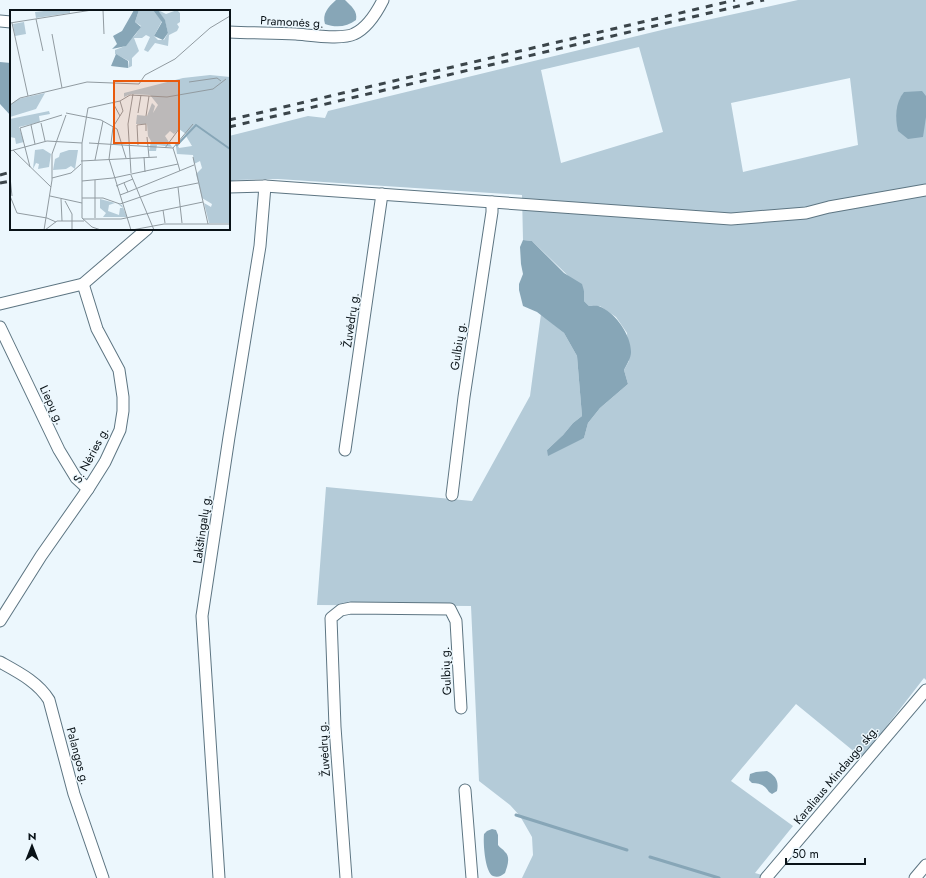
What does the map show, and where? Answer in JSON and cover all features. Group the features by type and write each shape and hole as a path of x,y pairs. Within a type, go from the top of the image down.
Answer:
{"street":[{"name":"Pramonės g.","path":"230,32 298,34 332,37 353,35 366,25 383,0"},
{"path":"0,21 10,22"},
{"path":"230,187 265,186 731,219 806,213 829,207 926,190"},
{"name":"Lakštingalų g.","path":"220,878 202,616 260,246 265,186"},
{"name":"Žuvėdrų g.","path":"345,450 382,194"},
{"name":"Gulbių g.","path":"452,495 464,397 492,212 492,202"},
{"path":"0,304 83,284 146,230"},
{"name":"S. Nėries g.","path":"0,621 41,556 88,489 120,430 123,411 123,397 119,370 97,329 83,284"},
{"name":"Liepų g.","path":"0,327 59,450 76,478 88,489"},
{"name":"Gulbių g.","path":"331,618 341,610 351,608 450,610 456,621 461,708"},
{"name":"Žuvėdrų g.","path":"331,618 335,727 346,878"},
{"name":"Palangos g.","path":"0,662 34,683 45,693 49,700 74,794 103,878"},
{"name":"Karaliaus Mindaugo skg.","path":"766,878 926,690"},
{"path":"465,790 472,878"},
{"path":"915,878 926,865"}],"shaded area":[{"path":"336,0 345,0 350,4 355,11 356,20 341,26 325,24 324,17 326,11"},
{"path":"798,0 926,0 926,680 924,678 862,758 796,704 731,781 793,826 755,873 773,878 522,878 533,855 532,837 520,816 510,805 479,781 471,606 317,605 326,487 472,501 530,396 541,314 564,333 577,356 582,416 573,423 547,450 584,438 588,423 600,408 628,384 624,370 629,361 627,333 616,317 600,306 589,306 584,301 584,291 532,241 523,240 522,195 278,179 236,180 230,182 230,136 308,116 325,118 328,111 670,28","holes":["639,47 663,132 561,163 541,70","850,78 858,145 743,172 731,103"]},
{"path":"0,62 10,63 10,115 0,104"},
{"path":"922,91 926,96 926,117 923,137 908,139 898,131 896,121 897,106 904,92"},
{"path":"523,240 532,241 564,273 582,284 584,301 589,306 600,306 607,310 617,320 625,332 631,352 629,361 624,370 628,384 600,408 588,423 584,438 548,456 547,450 573,423 582,416 577,356 564,333 537,312 523,306 519,284 523,274 520,247"},
{"path":"767,771 775,777 778,784 777,791 772,794 762,785 752,783 749,780 750,774"},
{"path":"492,829 496,830 498,835 498,845 508,857 505,873 498,877 493,876 490,873 485,857 484,834"}],"waterway":[{"path":"516,815 627,850"},
{"path":"650,857 719,878"}],"railway":[{"path":"230,120 735,0"},
{"path":"230,127 764,0"},
{"path":"0,175 10,172"},
{"path":"0,183 10,181"}]}
